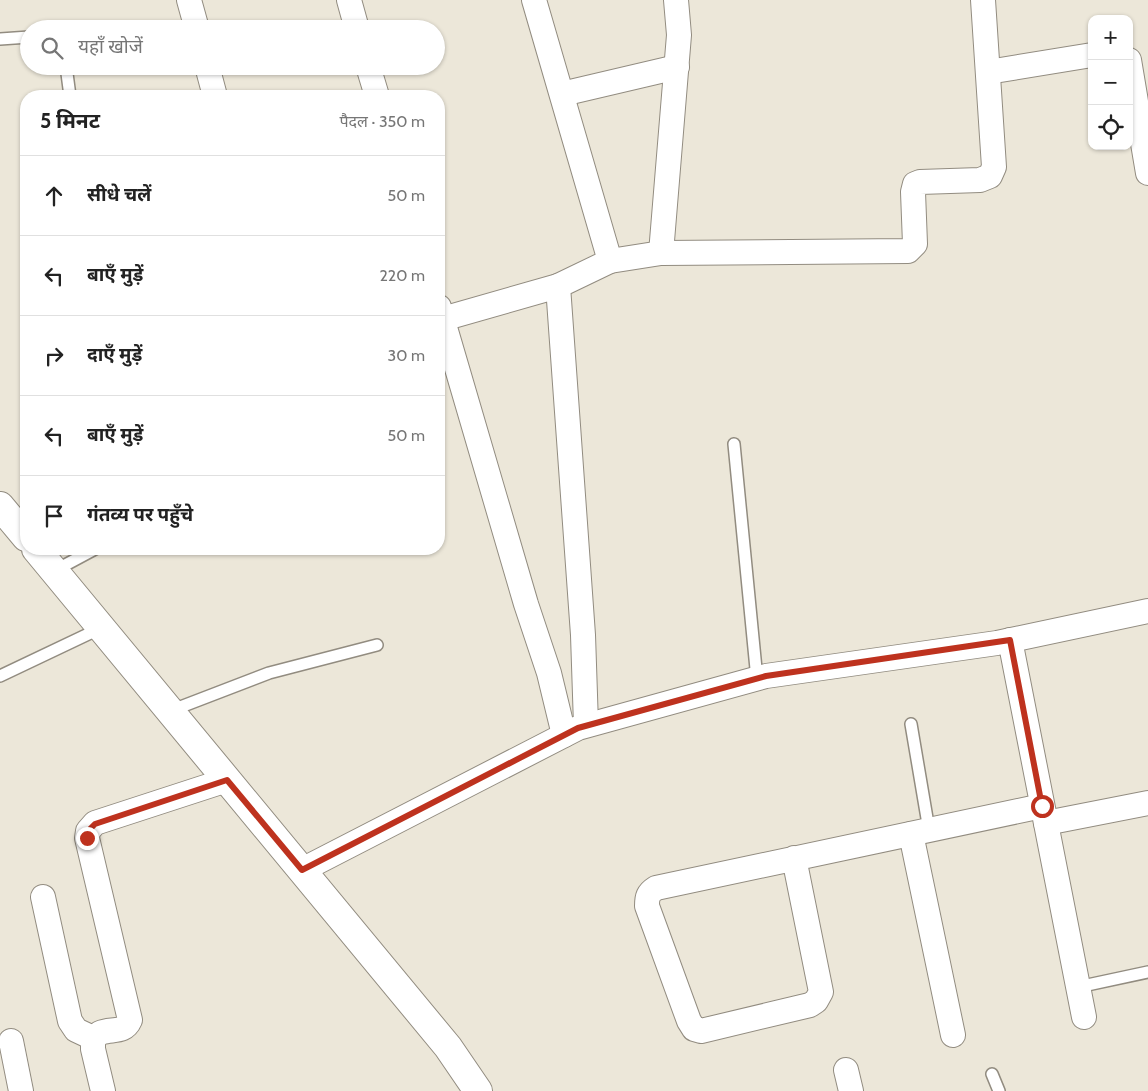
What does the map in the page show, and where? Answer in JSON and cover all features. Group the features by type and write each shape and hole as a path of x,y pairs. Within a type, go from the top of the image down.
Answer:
{"street":[{"path":"189,0 195,20"},
{"path":"349,0 355,20"},
{"path":"534,0 610,261"},
{"path":"661,253 679,36 676,0"},
{"path":"445,314 558,286 610,261 661,253 908,251 915,244 913,192 915,184 920,182 980,180 990,176 994,167 983,0"},
{"path":"988,72 1088,56"},
{"path":"562,94 676,67"},
{"path":"209,75 213,90"},
{"path":"371,75 375,90"},
{"path":"1133,84 1148,173"},
{"path":"558,286 583,635 586,726"},
{"path":"445,332 526,604 549,674 564,735"},
{"path":"0,506 20,530"},
{"path":"41,555 448,1047 478,1091"},
{"path":"302,870 564,735 586,726 766,676 1010,640 1148,611"},
{"path":"1010,640 1084,1018"},
{"path":"93,1038 100,1033 121,1030 128,1025 130,1020 87,838 88,831 95,824 227,780"},
{"path":"794,858 821,992 816,1001 810,1005 701,1031 694,1029 689,1021 647,906 649,892 656,888 794,858 920,832 1044,814 1148,803"},
{"path":"920,832 954,1035"},
{"path":"43,897 70,1020 76,1030 93,1038"},
{"path":"93,1038 93,1049 104,1091"},
{"path":"11,1041 21,1091"}],"lane":[{"path":"0,40 20,38"},
{"path":"67,75 69,90"},
{"path":"734,444 756,679"},
{"path":"54,571 84,555"},
{"path":"0,676 101,628"},
{"path":"170,711 269,673 376,645"},
{"path":"911,724 920,832"},
{"path":"1078,987 1148,972"},
{"path":"992,1074 999,1091"}],"route":[{"path":"87,838 88,831 95,824 227,780 302,870 578,728 766,676 1010,640 1042,806"}]}
